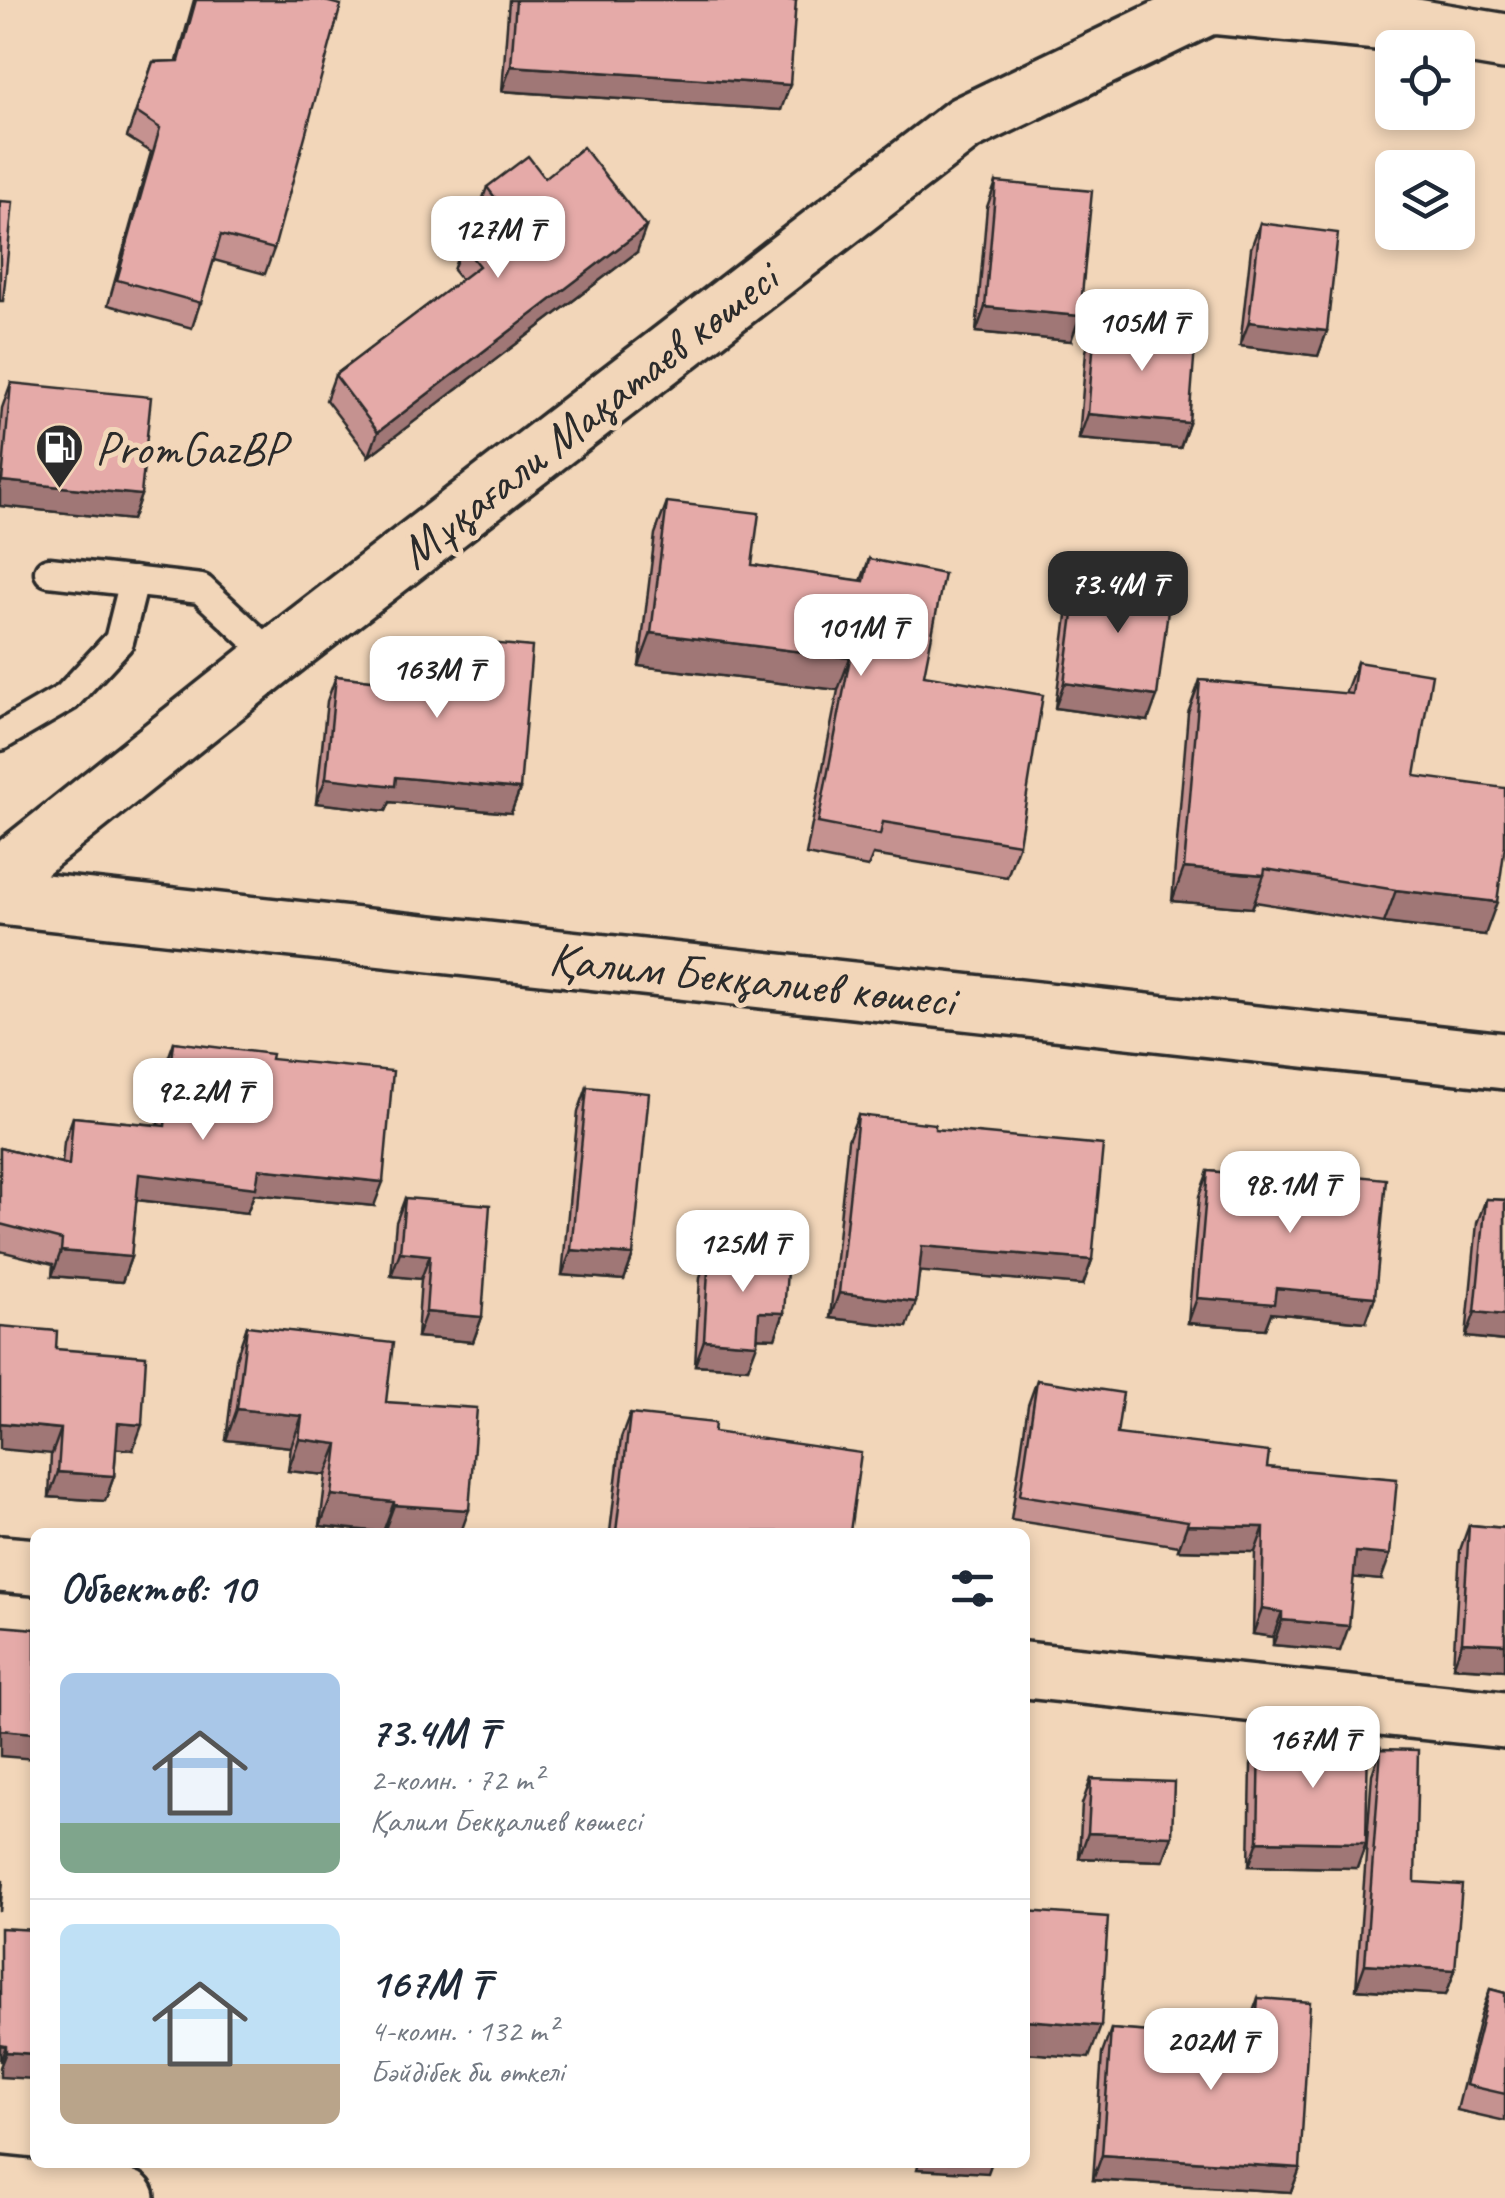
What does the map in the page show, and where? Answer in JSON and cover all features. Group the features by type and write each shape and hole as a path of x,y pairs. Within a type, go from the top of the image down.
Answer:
{"street":[{"name":"Мұқағали Мақатаев көшесі","path":"0,876 274,657 964,124 1188,3 1399,12 1505,42"},
{"name":"Қалим Бекқалиев көшесі","path":"0,897 1505,1061"},
{"path":"0,1564 30,1567"},
{"path":"1030,1671 1505,1720"},
{"path":"0,2185 127,2198"}],"lane":[{"path":"49,572 201,589 274,657"},
{"path":"0,736 67,697 119,641 134,581"}],"building":[{"path":"196,0 321,0 341,5 274,249 221,235 201,303 117,280 160,128 136,112 153,62 179,61"},
{"path":"516,0 796,0 790,85 511,66"},
{"path":"583,147 646,227 378,432 335,375 479,266 462,245 505,211 487,187 528,156 545,178"},
{"path":"996,182 1092,191 1080,316 985,307"},
{"path":"0,201 13,202 3,301 0,301"},
{"path":"1260,223 1338,233 1327,331 1249,322"},
{"path":"1095,326 1196,334 1189,423 1088,414"},
{"path":"11,383 151,397 141,495 2,481"},
{"path":"667,502 759,513 752,565 864,581 869,559 944,574 924,675 1043,695 1019,844 883,822 880,835 818,823 850,658 651,633"},
{"path":"1078,576 1171,587 1157,696 1064,683"},
{"path":"434,638 532,647 520,789 396,777 395,786 326,778 336,676 430,687"},
{"path":"1357,662 1432,674 1415,776 1505,788 1505,845 1497,902 1265,869 1264,875 1184,868 1200,680 1352,694"},
{"path":"174,1042 272,1054 271,1059 393,1071 383,1182 259,1169 256,1188 139,1174 131,1257 61,1251 62,1240 0,1224 0,1148 69,1165 73,1117 165,1126"},
{"path":"587,1087 649,1093 633,1255 571,1250"},
{"path":"858,1115 935,1124 935,1129 1103,1145 1092,1260 922,1246 916,1302 839,1293"},
{"path":"1208,1171 1308,1180 1309,1171 1386,1179 1375,1297 1276,1288 1274,1304 1197,1298"},
{"path":"405,1198 490,1205 482,1317 426,1312 430,1255 400,1252"},
{"path":"1486,1199 1505,1200 1505,1315 1475,1312"},
{"path":"709,1253 788,1257 784,1313 759,1312 757,1344 704,1340"},
{"path":"0,1326 57,1331 56,1349 146,1356 142,1425 118,1423 114,1476 58,1472 61,1429 0,1423"},
{"path":"247,1326 393,1343 386,1402 477,1408 469,1510 394,1505 332,1495 338,1444 299,1439 302,1416 237,1409"},
{"path":"1037,1380 1123,1393 1117,1434 1269,1452 1267,1467 1397,1479 1390,1555 1356,1552 1349,1626 1282,1620 1282,1612 1262,1609 1264,1527 1187,1525 1188,1521 1020,1495"},
{"path":"630,1414 715,1423 714,1432 861,1453 851,1528 616,1528"},
{"path":"1469,1525 1505,1528 1505,1644 1462,1642"},
{"path":"0,1626 30,1629 30,1733 0,1730"},
{"path":"1260,1740 1368,1742 1366,1843 1258,1841"},
{"path":"1381,1749 1418,1750 1415,1882 1462,1885 1455,1970 1365,1964"},
{"path":"1091,1779 1174,1782 1172,1836 1088,1833"},
{"path":"1030,1911 1108,1917 1101,2026 1030,2020"},
{"path":"0,1928 30,1930 30,2054 6,2052 6,2046 0,2045"},
{"path":"1490,1989 1505,1993 1505,2094 1466,2085"},
{"path":"1258,1998 1310,2002 1300,2168 1102,2155 1111,2029 1255,2040"}],"place":[{"name":"PromGazBP","path":"60,490"}]}
